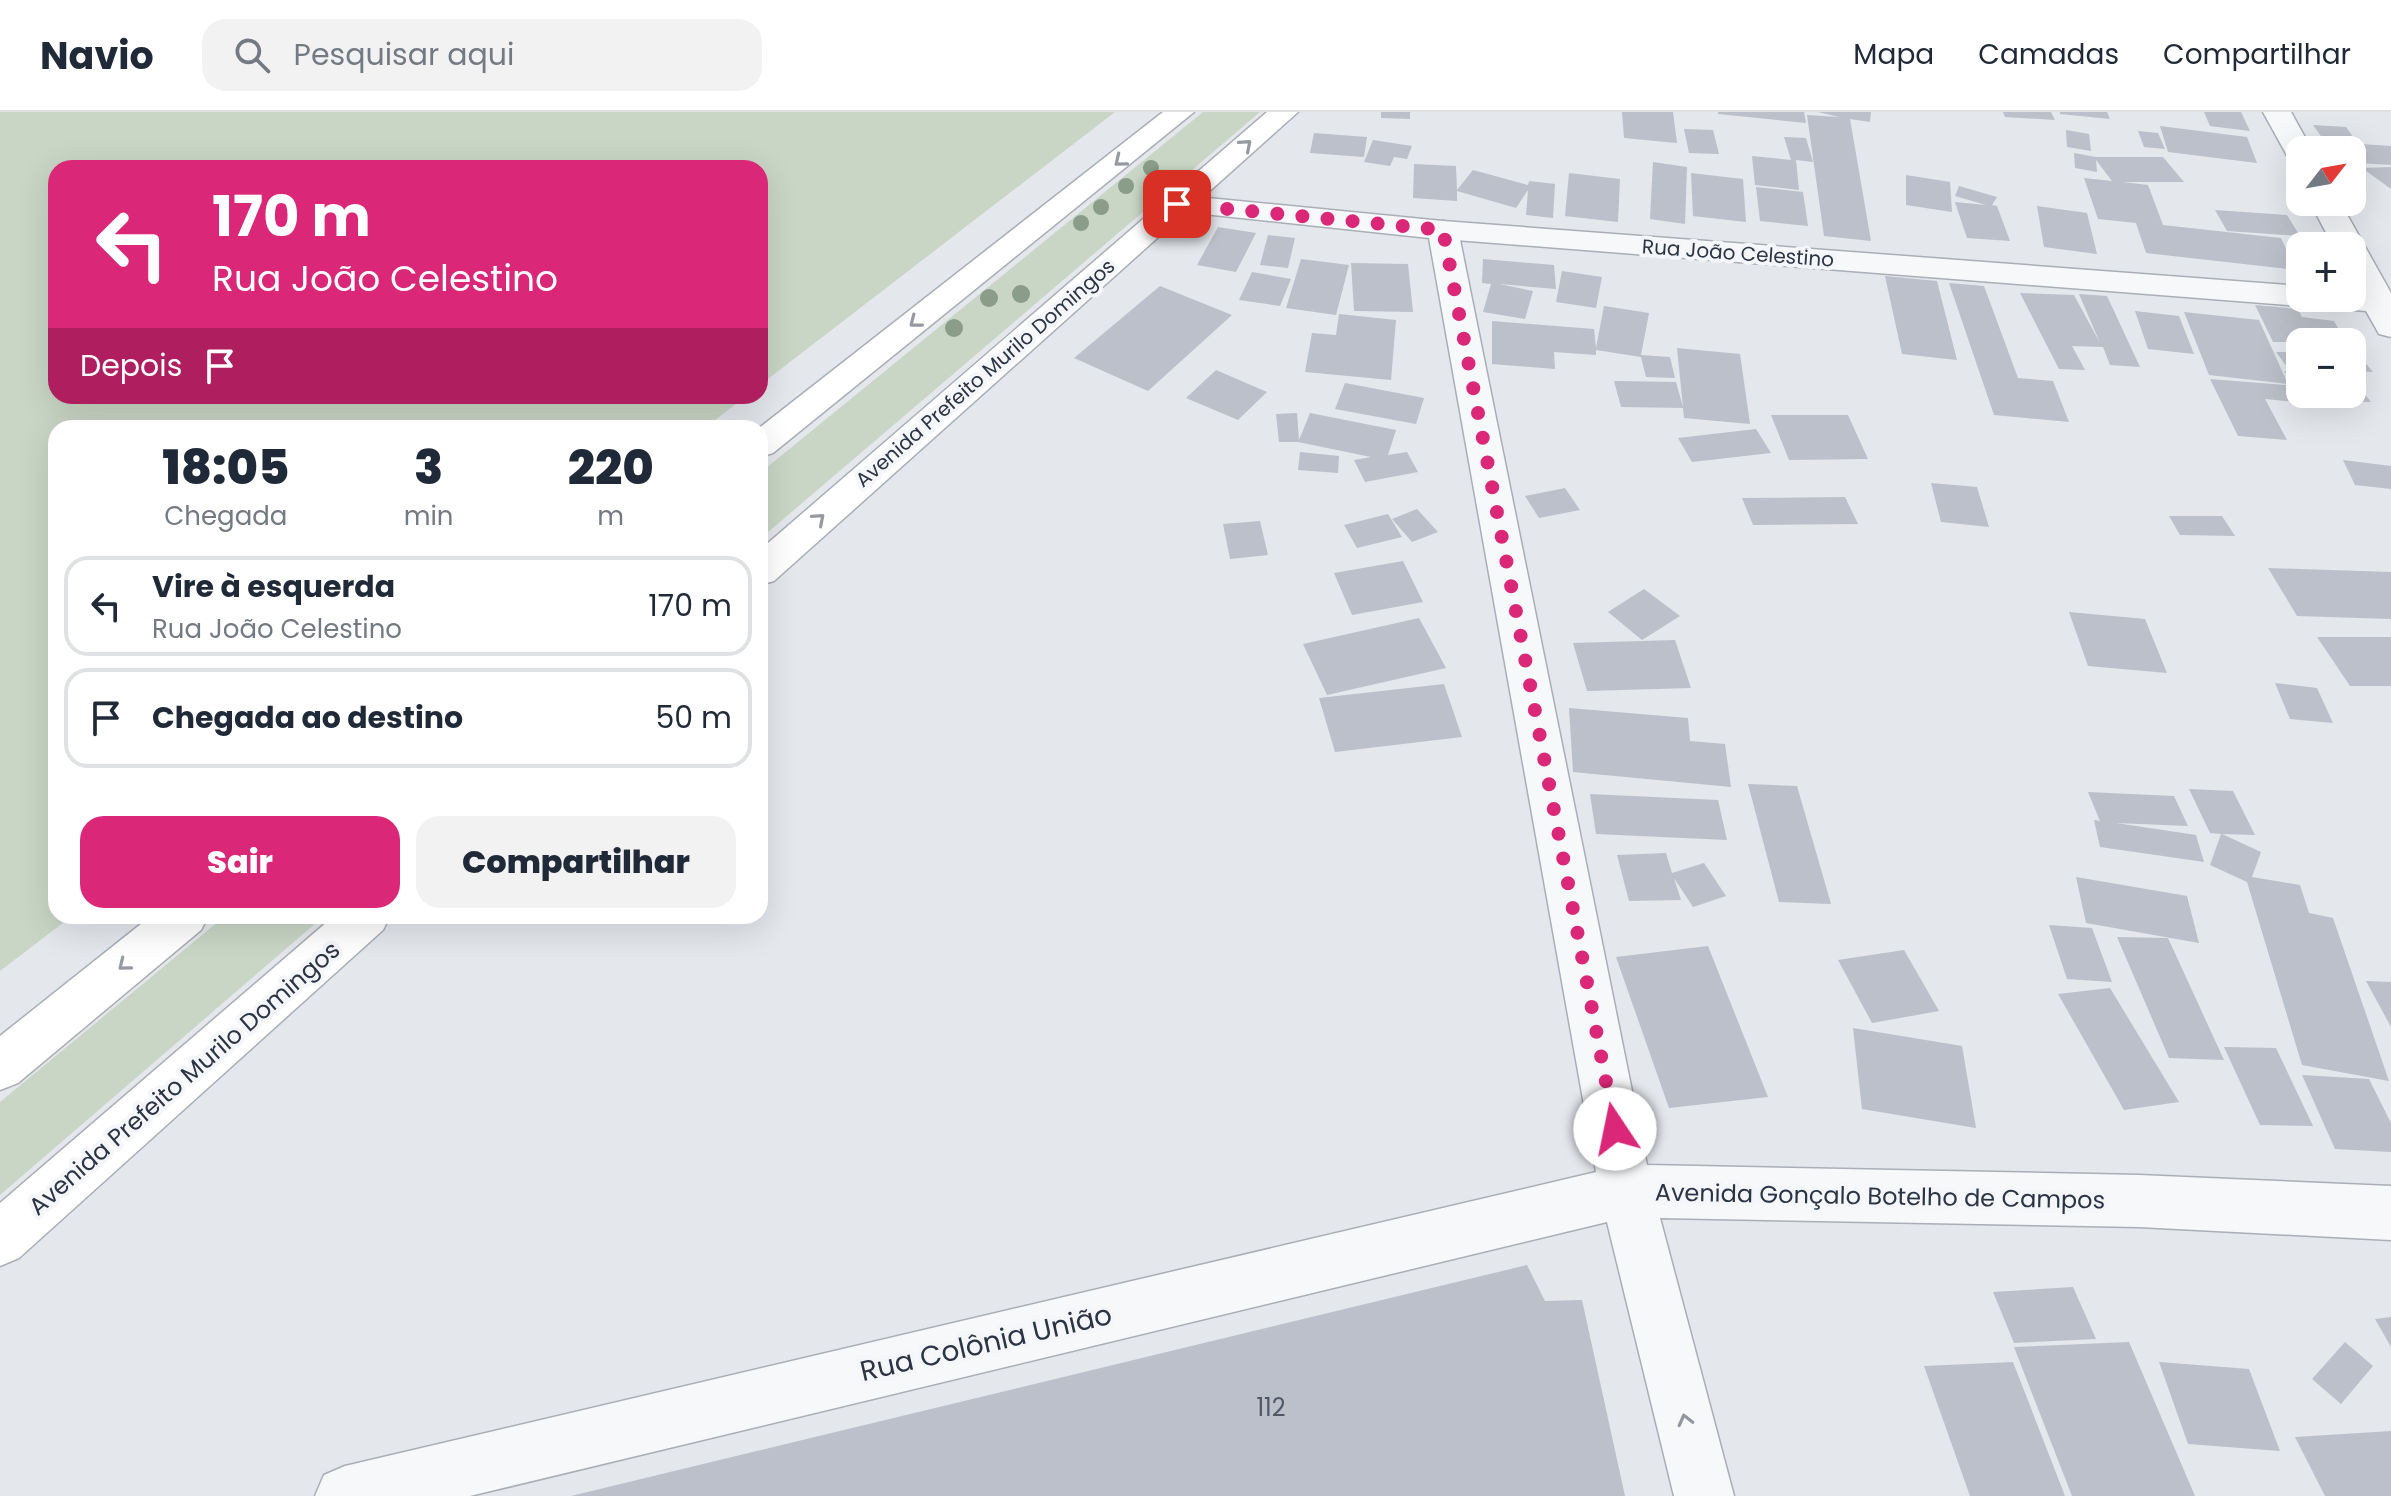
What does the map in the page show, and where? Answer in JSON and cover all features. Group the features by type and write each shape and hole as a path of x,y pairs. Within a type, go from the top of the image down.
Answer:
{"main road":[{"path":"768,439 1180,112"},
{"name":"Avenida Prefeito Murilo Domingos","path":"768,564 1284,112"},
{"path":"0,1067 175,924"},
{"name":"Avenida Prefeito Murilo Domingos","path":"0,1239 358,924"}],"street":[{"path":"2277,112 2290,136"},
{"name":"Rua João Celestino","path":"1177,204 1443,230 2286,295"},
{"name":"Avenida Gonçalo Botelho de Campos","path":"1443,230 1626,1191 2139,1201 2391,1213"},
{"path":"2366,276 2387,311"},
{"path":"2366,306 2387,311"},
{"path":"1626,1191 1704,1496"},
{"name":"Rua Colônia União","path":"345,1496 1626,1191"}],"green space":[{"path":"0,112 1115,112 768,379 768,160 48,160 48,404 736,404 715,420 48,420 48,924 62,924 0,971"},
{"path":"1203,112 1260,112 768,532 768,466"},
{"path":"215,924 315,924 0,1195 0,1102"}],"building":[{"path":"1381,112 1410,112 1410,119 1381,118"},
{"path":"1622,112 1673,112 1677,143 1624,138"},
{"path":"1804,112 1806,123 1718,114"},
{"path":"1818,112 1871,112 1870,122 1850,119 1871,241 1824,236 1807,115 1839,117"},
{"path":"2003,112 2051,112 2055,120 2005,117"},
{"path":"2107,112 2110,119 2060,114"},
{"path":"2204,112 2241,112 2250,131 2210,126"},
{"path":"2313,125 2346,127 2352,136 2321,136"},
{"path":"2160,126 2247,137 2257,163 2168,152"},
{"path":"1684,129 1713,130 1719,154 1689,153"},
{"path":"2066,130 2089,134 2091,151 2067,147"},
{"path":"2138,131 2158,133 2165,149 2144,147"},
{"path":"1314,133 1367,137 1364,157 1310,153"},
{"path":"1784,137 1806,138 1813,162 1796,160 1799,190 1755,185 1752,156 1791,160"},
{"path":"1373,140 1412,146 1407,159 1394,157 1390,166 1364,162"},
{"path":"2366,144 2391,146 2391,165 2366,163"},
{"path":"2074,153 2096,157 2163,157 2184,182 2123,182 2148,185 2163,225 2281,238 2286,249 2286,269 2146,253 2136,223 2098,219 2084,178 2112,181 2096,160 2097,172 2075,168"},
{"path":"1653,162 1687,167 1685,224 1650,219"},
{"path":"1414,164 1456,166 1457,190 1473,170 1528,185 1529,181 1555,184 1553,218 1526,215 1528,190 1516,208 1457,191 1457,201 1413,198"},
{"path":"2391,167 2391,189 2366,171 2366,168"},
{"path":"1569,173 1620,179 1618,222 1565,216"},
{"path":"1691,173 1743,179 1746,222 1693,216"},
{"path":"1906,175 1950,182 1952,212 1906,205"},
{"path":"1959,186 1997,197 1992,205 1997,206 2010,241 1967,238 1955,202 1986,205 1955,196"},
{"path":"1756,187 1803,192 1808,226 1760,221"},
{"path":"2037,206 2087,213 2097,254 2044,247"},
{"path":"2215,210 2286,215 2298,232 2286,232 2286,235 2227,231"},
{"path":"1218,227 1256,233 1236,272 1197,265"},
{"path":"1268,235 1295,238 1288,268 1260,265"},
{"path":"1301,259 1349,265 1336,315 1286,308"},
{"path":"1483,259 1554,265 1556,289 1499,284 1533,291 1525,319 1483,312 1491,284 1482,283"},
{"path":"1351,263 1408,264 1413,312 1354,311"},
{"path":"1562,271 1602,277 1596,308 1556,302"},
{"path":"1252,272 1291,279 1280,306 1239,300"},
{"path":"1885,276 1937,281 1957,360 1902,354"},
{"path":"1949,283 1984,286 2018,378 2053,381 2069,422 1994,415"},
{"path":"1160,286 1232,315 1148,391 1074,358"},
{"path":"2020,293 2074,295 2100,343 2079,294 2107,296 2140,367 2110,365 2103,347 2072,346 2085,370 2059,369"},
{"path":"2255,305 2286,308 2286,312 2300,312 2302,317 2334,321 2338,328 2286,328 2286,342 2273,342"},
{"path":"1604,306 1649,313 1641,355 1670,357 1675,378 1646,377 1641,357 1596,350 1596,355 1554,352 1555,369 1492,364 1492,321 1594,329 1596,348"},
{"path":"2135,311 2179,316 2194,354 2148,349"},
{"path":"2184,312 2259,320 2286,384 2209,375"},
{"path":"1339,314 1396,320 1391,380 1305,372 1312,333 1336,335"},
{"path":"1677,348 1740,354 1750,424 1684,418 1683,408 1621,407 1614,381 1676,382 1683,407"},
{"path":"2276,352 2286,352 2286,366"},
{"path":"1216,370 1267,392 1238,420 1186,398"},
{"path":"2210,379 2286,385 2286,401 2265,399 2287,440 2238,436"},
{"path":"1345,383 1424,398 1416,424 1335,409"},
{"path":"1297,413 1299,440 1310,413 1396,430 1388,455 1407,452 1418,472 1365,482 1354,460 1371,457 1298,442 1279,442 1276,414"},
{"path":"1771,415 1848,415 1868,459 1789,460"},
{"path":"1756,429 1771,453 1692,462 1678,438"},
{"path":"1300,452 1339,456 1338,473 1298,470"},
{"path":"2343,460 2391,466 2391,489 2355,485"},
{"path":"1931,483 1977,487 1989,527 1941,522"},
{"path":"1565,488 1580,510 1539,518 1525,496"},
{"path":"1845,497 1858,524 1753,525 1742,498"},
{"path":"1417,509 1438,532 1412,542 1392,519"},
{"path":"1388,514 1402,537 1357,548 1344,525"},
{"path":"2169,516 2222,516 2235,536 2180,535"},
{"path":"1260,521 1268,555 1230,559 1223,524"},
{"path":"1403,561 1423,602 1352,615 1334,573"},
{"path":"2268,568 2391,572 2391,619 2297,616"},
{"path":"1644,589 1680,616 1642,640 1608,612"},
{"path":"2069,612 2145,619 2167,673 2088,666"},
{"path":"1419,618 1446,668 1327,695 1303,644"},
{"path":"2317,637 2391,637 2391,686 2350,686"},
{"path":"1675,640 1691,688 1587,691 1573,643"},
{"path":"2275,683 2317,688 2333,723 2290,719"},
{"path":"1444,684 1462,737 1335,752 1319,698"},
{"path":"1569,708 1688,718 1690,741 1725,744 1731,787 1573,772"},
{"path":"1748,784 1797,786 1831,904 1779,902"},
{"path":"2189,789 2233,791 2255,835 2222,834 2261,852 2252,877 2300,885 2309,913 2333,918 2389,1081 2302,1065 2247,882 2210,865 2221,834 2210,833"},
{"path":"2088,792 2174,796 2188,826 2116,823 2196,835 2204,862 2100,847 2094,820 2100,821"},
{"path":"1590,794 1718,800 1727,840 1596,834"},
{"path":"1666,853 1672,873 1704,863 1726,896 1693,907 1674,878 1681,900 1629,901 1617,855"},
{"path":"2076,877 2187,896 2199,943 2086,923"},
{"path":"2049,925 2092,928 2112,982 2067,979"},
{"path":"2117,937 2168,938 2224,1060 2169,1058"},
{"path":"1708,946 1768,1097 1669,1108 1616,957"},
{"path":"1904,950 1939,1011 1872,1023 1838,960"},
{"path":"2366,981 2391,982 2391,1027"},
{"path":"2110,988 2179,1102 2124,1110 2058,994"},
{"path":"1853,1028 1962,1046 1976,1128 1862,1109"},
{"path":"2224,1047 2276,1048 2313,1126 2260,1125"},
{"path":"2302,1075 2369,1079 2391,1123 2391,1152 2335,1149"},
{"path":"1527,1265 1545,1301 1582,1300 1625,1496 571,1496"},
{"path":"2073,1287 2096,1339 2014,1343 1993,1292"},
{"path":"2391,1317 2391,1347 2375,1319"},
{"path":"2129,1342 2195,1496 2072,1496 2014,1347"},
{"path":"2345,1342 2373,1366 2341,1404 2312,1379"},
{"path":"2013,1362 2065,1496 1970,1496 1924,1366"},
{"path":"2159,1362 2249,1369 2280,1451 2188,1444"},
{"path":"2391,1431 2391,1496 2325,1496 2295,1437"}],"route":[{"path":"1177,204 1443,230 1615,1129"}]}
